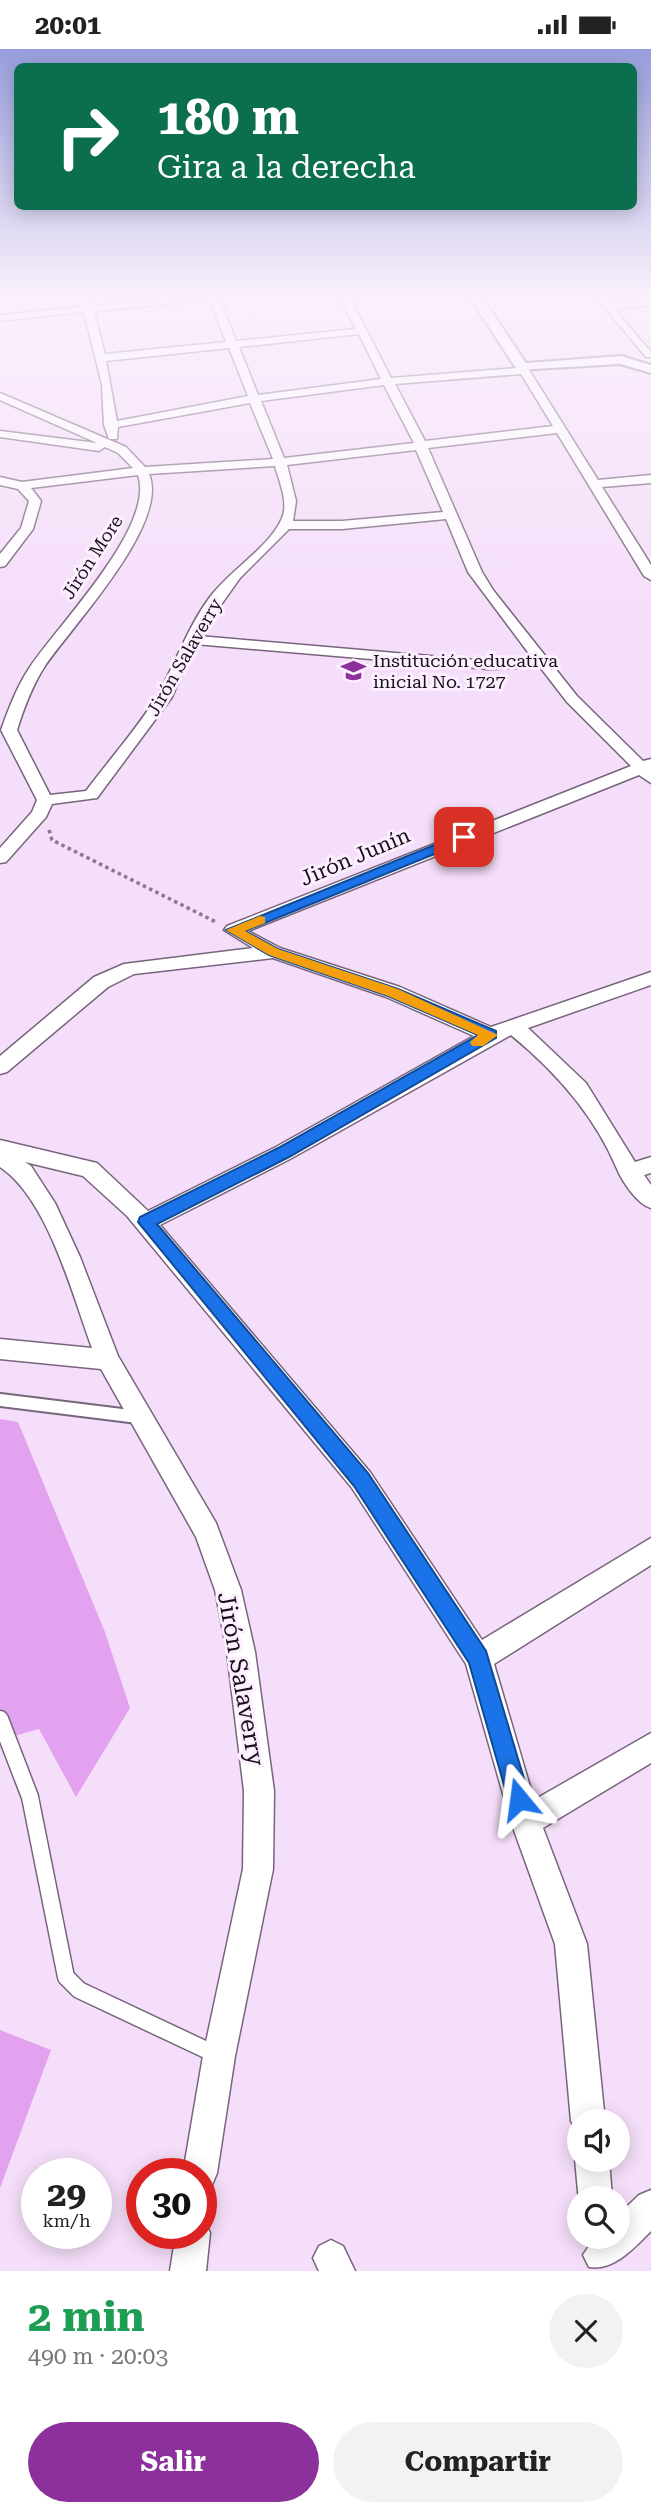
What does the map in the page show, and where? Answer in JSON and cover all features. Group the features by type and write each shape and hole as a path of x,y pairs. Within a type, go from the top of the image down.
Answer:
{"street":[{"path":"7,400 122,450"},
{"path":"107,400 110,425 122,450 142,470"},
{"path":"110,425 198,412 250,400"},
{"path":"253,400 280,462 290,501 286,525 369,523 451,515"},
{"path":"397,400 420,444 475,572 505,618 605,735 648,770"},
{"path":"543,400 651,576"},
{"path":"0,481 22,486 142,470 280,462 562,429"},
{"path":"0,433 122,450"},
{"name":"Jirón More","path":"45,800 5,727 38,667 119,555 136,526 146,497 146,480 142,470"},
{"path":"597,484 651,479"},
{"path":"3,557 33,517 35,501 22,486"},
{"name":"Jirón Salaverry","path":"45,800 91,795 164,697 190,639 229,583 273,542 286,525"},
{"path":"190,639 488,665 541,663"},
{"name":"Jirón Junín","path":"233,930 648,770"},
{"path":"0,858 40,813 45,800"},
{"path":"233,930 274,952 393,992 491,1035"},
{"path":"0,1067 100,982 131,968 274,952"},
{"path":"146,1222 283,1153 491,1035 651,978"},
{"path":"513,1026 567,1075 595,1111 628,1172 651,1200"},
{"path":"0,1148 90,1169 146,1222 361,1480 478,1658 526,1822 571,1944 587,2109"},
{"name":"Jirón Salaverry","path":"0,1156 24,1171 44,1203 69,1257 108,1360 207,1532 228,1590 241,1652 260,1791 258,1869 219,2056 202,2158"},
{"path":"628,1172 651,1165"},
{"path":"0,1349 108,1360"},
{"path":"478,1658 651,1550"},
{"path":"526,1822 651,1747"},
{"path":"603,2254 651,2207"},
{"path":"188,2271 191,2249"}],"lane":[{"path":"0,1400 141,1417"},
{"path":"0,1720 30,1797 66,1977 79,1990 219,2056"}],"path":[{"path":"52,840 233,930"}],"shaded area":[{"path":"0,1419 18,1422 105,1632 130,1708 76,1797 39,1729 0,1740"},
{"path":"0,2030 51,2050 0,2188"}],"slow traffic":[{"path":"260,920 233,930 274,952 393,992 491,1035 478,1042"}],"place":[{"name":"Institución educativa inicial No. 1727","path":"353,670"}],"route":[{"path":"464,837 327,895 233,930 274,952 393,992 491,1035 349,1113 283,1153 146,1222 361,1480 478,1658 519,1799"}]}
